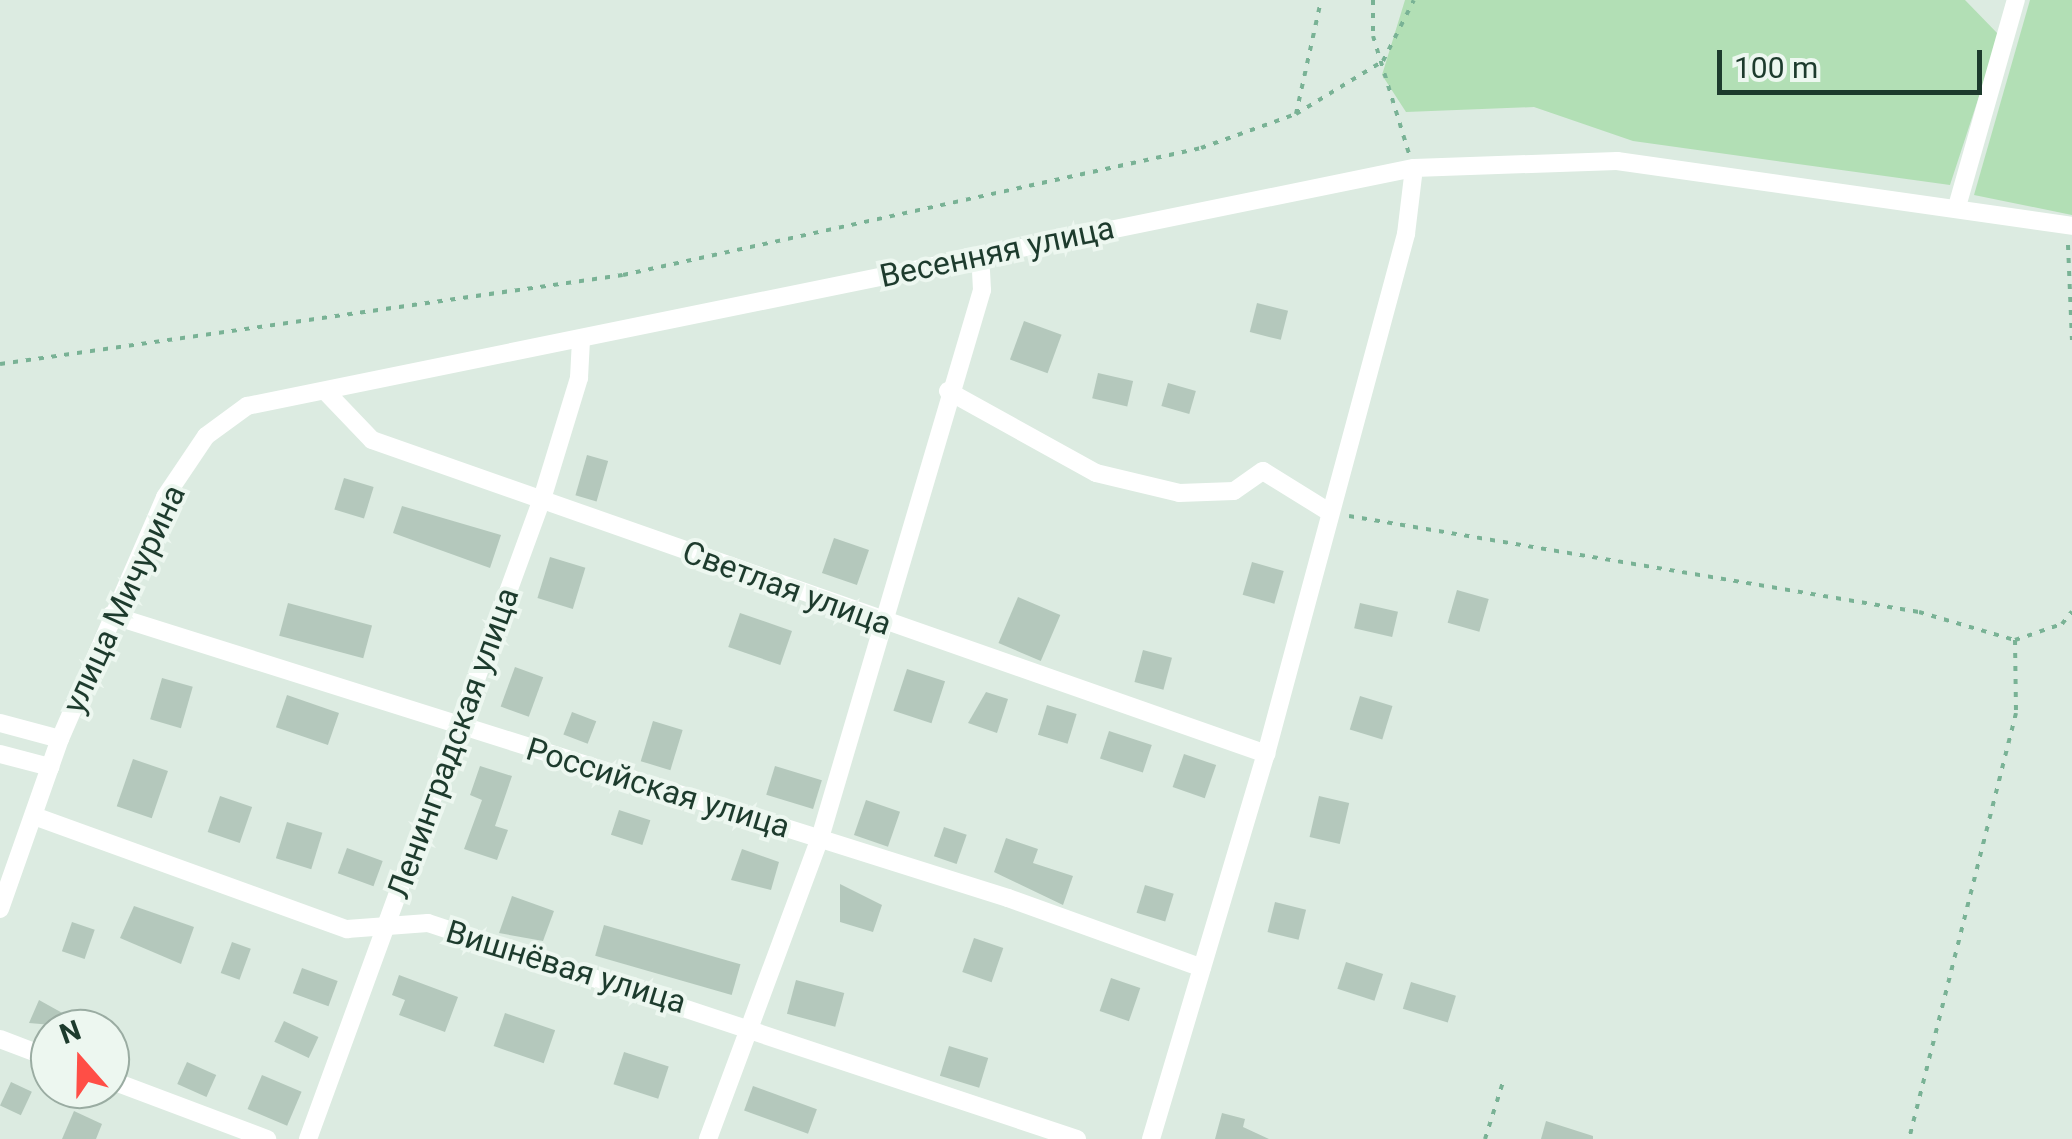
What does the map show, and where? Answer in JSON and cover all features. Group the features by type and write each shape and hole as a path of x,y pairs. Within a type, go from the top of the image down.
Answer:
{"street":[{"path":"1958,203 2016,0"},
{"name":"Весенняя улица","path":"581,342 1414,168 1618,161 1958,203 2070,226"},
{"path":"1151,1139 1266,754 1406,234 1414,168"},
{"path":"708,1139 757,1027 820,838 948,391 982,290 980,256"},
{"name":"улица Мичурина","path":"0,909 50,766 110,615 206,436 247,406 581,342"},
{"name":"Ленинградская улица","path":"308,1139 542,498 579,378 581,342"},
{"path":"948,391 1096,473 1179,493 1234,491 1263,471 1329,512"},
{"name":"Светлая улица","path":"327,393 372,440 880,622 1266,754"},
{"name":"Российская улица","path":"110,615 820,838 1202,968"},
{"path":"0,723 60,740"},
{"path":"0,754 50,766"},
{"name":"Вишнёвая улица","path":"34,816 346,929 383,933 428,924 757,1027 1078,1139"},
{"path":"0,1039 30,1050"},
{"path":"130,1088 267,1139"}],"path":[{"path":"1296,114 1321,0"},
{"path":"1373,0 1382,62 1414,168"},
{"path":"0,364 622,275 1201,148 1296,114 1382,62 1414,0"},
{"path":"2070,226 2072,340"},
{"path":"1329,512 1919,612 2015,640 2062,624 2072,611"},
{"path":"1909,1139 2016,713 2015,640"},
{"path":"1485,1139 1503,1082"}],"green space":[{"path":"1405,0 1965,0 1999,35 1950,185 1633,141 1534,107 1406,112 1382,75"},
{"path":"2030,0 2072,0 2072,215 1974,195"}],"building":[{"path":"1257,303 1288,311 1281,340 1250,332"},
{"path":"1024,321 1062,335 1048,373 1010,360"},
{"path":"1098,373 1133,381 1127,406 1092,398"},
{"path":"1168,383 1196,391 1189,414 1161,406"},
{"path":"587,455 608,461 597,501 575,495"},
{"path":"344,478 374,487 364,519 334,510"},
{"path":"402,506 501,535 490,568 393,533"},
{"path":"834,538 869,550 857,585 822,573"},
{"path":"550,557 585,568 573,609 537,598"},
{"path":"1252,562 1284,571 1274,604 1243,595"},
{"path":"1457,590 1489,599 1479,632 1448,623"},
{"path":"1018,597 1060,615 1041,661 998,643"},
{"path":"288,603 372,626 363,658 279,636"},
{"path":"1360,603 1398,612 1392,637 1354,628"},
{"path":"740,613 792,631 780,665 728,647"},
{"path":"1143,650 1172,658 1163,690 1134,682"},
{"path":"515,667 543,677 529,717 501,706"},
{"path":"907,669 945,681 931,723 893,711"},
{"path":"162,678 193,687 181,728 150,719"},
{"path":"986,692 1008,699 997,733 968,723"},
{"path":"287,695 339,713 328,745 276,727"},
{"path":"1360,696 1393,706 1382,739 1350,729"},
{"path":"1047,705 1077,714 1068,744 1038,735"},
{"path":"572,712 596,721 588,744 563,734"},
{"path":"653,721 683,730 670,770 641,761"},
{"path":"1109,731 1152,745 1143,772 1100,759"},
{"path":"1184,754 1216,765 1205,798 1173,787"},
{"path":"133,759 168,771 152,818 117,806"},
{"path":"480,766 512,776 495,826 508,830 497,860 464,849 482,800 470,795"},
{"path":"775,766 822,780 813,809 766,795"},
{"path":"220,796 252,807 240,843 208,832"},
{"path":"1319,796 1349,803 1340,844 1310,837"},
{"path":"866,800 900,812 888,847 854,835"},
{"path":"619,810 650,820 642,845 611,835"},
{"path":"287,822 322,833 311,869 276,858"},
{"path":"944,827 967,835 957,864 934,856"},
{"path":"1006,838 1038,849 1033,863 1073,876 1063,905 994,872"},
{"path":"347,848 383,861 373,886 338,873"},
{"path":"742,849 779,862 771,890 731,880"},
{"path":"840,884 882,905 873,932 840,922"},
{"path":"1145,885 1174,894 1165,922 1137,913"},
{"path":"512,896 554,911 543,941 499,933"},
{"path":"1275,902 1306,910 1299,940 1268,932"},
{"path":"134,906 194,927 181,964 120,938"},
{"path":"72,922 95,930 85,959 62,951"},
{"path":"604,925 740,964 732,995 595,956"},
{"path":"974,938 1003,948 992,982 962,972"},
{"path":"232,942 251,949 240,980 221,973"},
{"path":"1346,962 1383,974 1374,1001 1337,989"},
{"path":"302,968 338,981 328,1006 293,993"},
{"path":"399,975 458,997 445,1032 399,1015 405,1000 392,995"},
{"path":"1111,978 1140,988 1129,1021 1100,1011"},
{"path":"796,980 844,993 835,1027 787,1014"},
{"path":"1411,982 1456,996 1448,1023 1403,1009"},
{"path":"39,1000 55,1009 35,1009"},
{"path":"505,1013 555,1030 544,1063 494,1046"},
{"path":"284,1021 318,1037 309,1058 274,1042"},
{"path":"949,1046 988,1058 979,1088 940,1076"},
{"path":"624,1052 669,1067 658,1099 613,1084"},
{"path":"187,1062 216,1075 206,1097 177,1084"},
{"path":"262,1075 302,1092 287,1126 248,1109"},
{"path":"11,1082 30,1091 21,1115 0,1106"},
{"path":"753,1086 817,1109 808,1134 744,1110"},
{"path":"74,1111 102,1124 96,1139 62,1139"},
{"path":"1222,1113 1245,1119 1243,1127 1269,1139 1215,1139"},
{"path":"1546,1121 1593,1136 1593,1139 1541,1139"}]}
